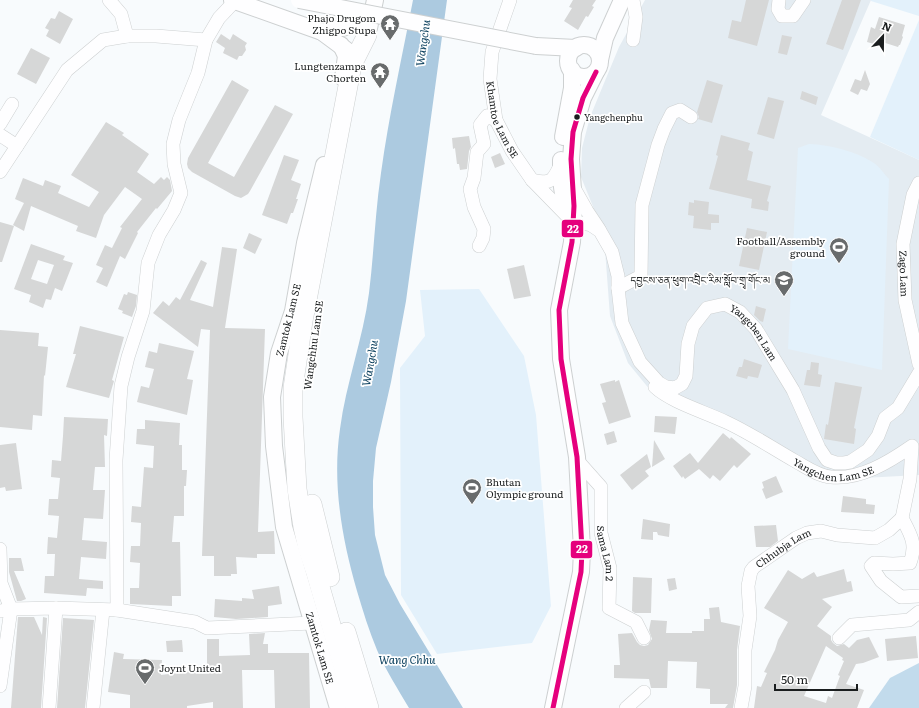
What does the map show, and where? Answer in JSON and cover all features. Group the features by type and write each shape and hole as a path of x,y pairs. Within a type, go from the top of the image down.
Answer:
{"highway":[{"name":"Wangchhu Lam SE","path":"355,708 305,534 297,489 293,388 303,320 352,65 369,26"},
{"name":"Wangchhu Lam SE","path":"369,26 310,358 306,389 306,453 317,527 328,571 369,708"}],"main road":[{"path":"299,0 536,46 592,48 598,55 598,66 592,75 583,77 575,74 558,56 536,46"},
{"name":"Wangchhu Lam SE","path":"369,26 375,0"},
{"path":"572,220 562,194 561,164 563,130 572,88 570,55 596,35 617,0"},
{"path":"553,708 581,572 582,550 577,460 573,424 561,359 559,310 572,242 572,220 574,206 571,159 573,132 583,98 598,66 608,30 622,0"},
{"path":"233,1 322,32 350,53 352,65"},
{"path":"322,32 352,26 369,26"},
{"name":"Zamtok Lam SE","path":"338,708 284,527 274,446 272,397 279,353 293,310 305,243 331,137 343,79 346,56 341,45"}],"street":[{"path":"109,0 121,14 127,36"},
{"name":"Khamtoe Lam SE","path":"510,0 492,52 490,79 496,120 512,151 532,180 572,220"},
{"path":"633,0 636,17 634,40"},
{"path":"779,0 778,9 782,16 792,16 804,0"},
{"path":"117,610 116,460 121,386 128,357 143,311 148,263 159,235 174,210 181,193 174,164 173,144 178,120 198,73 206,40 219,18 233,1"},
{"path":"0,172 67,70 103,40 127,36 156,36 206,40"},
{"path":"0,124 12,104"},
{"path":"618,288 641,276 642,205 664,128 672,113 680,110 691,117"},
{"path":"478,246 483,238 484,229 474,207 470,189 474,178 477,152 484,144 480,125 487,116 496,120"},
{"path":"0,135 17,146"},
{"path":"532,180 542,182 552,180 561,164"},
{"name":"Zago Lam","path":"919,183 913,195 903,244 905,300 919,364"},
{"name":"Yangchen Lam","path":"573,186 586,211 612,252 618,276 622,323 640,362 659,383 666,387 675,388 682,384 686,376 688,344 693,326 707,308 724,304 740,312 756,330 793,390 819,448 827,460 836,463 850,462 868,450 878,436 885,418 898,408 919,373"},
{"path":"572,220 591,225 600,231"},
{"name":"Yangchen Lam SE","path":"618,288 613,306 614,317 628,353 636,366 656,388 668,396 750,434 822,476 843,477 864,473 912,446 910,479 902,518"},
{"name":"Sama Lam 2","path":"577,460 601,487 601,533 610,568 609,608 636,622 644,638"},
{"path":"902,518 912,536 914,553 910,563 874,563 871,566 881,582 900,597 919,596"},
{"name":"Chhubja Lam","path":"741,708 745,686 745,650 750,616 748,586 750,575 754,567 796,538 807,533 821,531 837,535 875,538 892,527 902,518"},
{"path":"0,549 1,582 6,610 0,686"},
{"path":"6,610 56,608 117,610 195,622 207,628 312,623"},
{"path":"49,708 56,608"},
{"path":"93,708 103,610"},
{"path":"839,638 852,625 909,620 919,612"},
{"path":"626,708 644,692"}],"shaded area":[{"path":"645,0 871,0 821,115 919,160 919,475 826,480 736,429 655,396 628,363 610,316 603,223 594,209 581,177 582,148 590,117 619,47"},
{"path":"919,0 919,16 871,1"},
{"path":"919,20 919,160 870,137"},
{"name":"Football/Assembly ground","path":"809,144 834,147 859,155 876,165 889,179 882,370 788,349 798,148"},
{"name":"Bhutan Olympic ground","path":"479,289 524,356 536,415 551,606 532,643 437,654 401,595 400,368 425,336 420,290"},
{"path":"919,663 919,708 869,708 890,678"}],"water":[{"name":"Wang Chhu","path":"413,0 447,0 406,301 391,382 376,448 373,481 373,507 375,535 385,575 400,604 463,708 409,708 392,680 374,643 357,591 343,531 338,491 337,470 340,429 346,395 363,327 369,293 384,151"}],"building":[{"path":"573,0 596,0 588,17 586,16 578,30 564,21 572,8 569,7"},
{"path":"746,0 769,0 757,46 728,38 732,20 741,22"},
{"path":"842,0 861,0 843,50 826,44"},
{"path":"59,11 73,19 60,44 46,36 49,30 45,28 51,18 55,19"},
{"path":"879,17 905,25 903,37 898,47 879,41 878,45 867,42 871,27 875,29"},
{"path":"221,34 230,40 233,34 247,43 245,46 246,50 237,60 223,53 225,48 216,42"},
{"path":"782,35 792,37 787,55 778,53"},
{"path":"31,48 50,58 36,84 17,74"},
{"path":"865,70 870,84 867,91 861,89 858,95 850,91 855,79 861,81"},
{"path":"232,80 249,90 208,163 234,177 275,105 293,114 250,191 241,198 192,172 188,168 187,164 188,158"},
{"path":"707,80 723,85 712,123 698,119 699,117 697,112"},
{"path":"802,91 818,97 816,105 800,99"},
{"path":"768,97 784,101 774,139 757,134"},
{"path":"106,122 124,133 122,135 149,154 137,172 154,184 161,177 164,180 167,177 170,180 172,191 137,232 138,233 125,259 120,256 107,287 96,282 103,268 96,265 105,245 112,248 122,228 120,227 142,199 125,187 104,215 96,238 76,231 78,226 31,206 24,231 13,225 24,203 15,199 23,178 43,186 45,180 61,186 58,193 89,207 99,192 71,175"},
{"path":"721,135 750,143 748,150 753,152 747,180 771,186 767,201 769,202 768,211 751,208 752,199 709,189 718,156 716,155"},
{"path":"469,136 471,147 469,151 467,169 460,170 459,164 457,164 455,148 453,149 452,138"},
{"path":"500,153 505,164 495,168 491,157"},
{"path":"284,155 299,160 291,180 301,184 296,199 298,199 287,224 262,215"},
{"path":"694,200 709,202 708,214 719,215 719,223 711,223 711,230 693,228 694,216 688,215 689,202 694,203"},
{"path":"0,222 14,226 2,262 0,262"},
{"path":"747,228 767,232 759,270 739,266"},
{"path":"249,233 262,239 255,254 243,248"},
{"path":"31,244 65,256 63,260 73,263 62,291 55,288 51,300 46,299 43,308 29,302 31,295 14,289","holes":["38,260 54,265 47,284 31,279"]},
{"path":"222,247 237,249 225,328 265,329 258,532 274,531 275,554 257,554 257,558 236,557 237,574 231,574 231,576 214,576 214,556 202,556 210,330 201,329 198,347 153,313 163,301 169,306 176,297 180,300 201,260 207,263 190,300 213,307"},
{"path":"524,265 531,296 514,299 507,269"},
{"path":"128,292 137,295 136,306 132,317 122,313 123,311 118,309 124,294 127,295"},
{"path":"756,306 766,309 763,322 754,315"},
{"path":"80,326 124,337 112,380 114,381 109,398 66,387 76,354 73,354"},
{"path":"0,330 39,333 38,346 48,347 45,376 44,375 42,416 33,415 32,430 0,427"},
{"path":"159,343 194,351 187,379 193,380 187,415 137,402 141,386 149,388 154,369 145,367 149,351 157,353"},
{"path":"744,359 762,365 758,378 748,376 747,379 736,376 739,367 742,367"},
{"path":"811,362 819,363 818,374 822,375 820,387 804,385 807,370 810,370"},
{"path":"615,380 615,382 619,380 631,417 609,424 602,403 606,402 600,384"},
{"path":"835,382 862,387 854,428 856,429 854,444 824,439 826,424 828,425"},
{"path":"655,416 677,417 675,434 654,432"},
{"path":"64,417 108,419 107,436 104,435 105,467 95,467 93,490 105,490 103,519 84,518 82,540 107,542 106,559 81,557 79,579 103,581 103,589 87,588 86,596 44,593 45,576 54,576 55,554 47,554 48,537 57,538 59,516 48,515 49,499 58,499 60,478 51,477 52,460 61,461"},
{"path":"145,420 180,423 179,445 182,445 182,470 187,470 186,486 184,486 184,516 174,516 172,542 180,542 181,596 172,596 172,606 130,604 130,588 139,588 140,563 130,562 131,546 140,546 141,523 131,522 132,506 141,507 144,467 153,468 154,446 136,444 137,429 145,429"},
{"path":"614,431 617,442 607,445 604,434"},
{"path":"723,433 730,439 731,437 751,454 737,468 734,465 720,481 713,475 710,479 699,469 685,479 683,476 682,478 673,466 690,453 698,463"},
{"path":"654,440 665,459 652,467"},
{"path":"16,443 22,489 6,491 5,487 0,488 0,445"},
{"path":"647,454 651,467 645,471 649,476 632,490 620,475"},
{"path":"776,476 783,492 766,499 762,489 764,488 762,482"},
{"path":"843,496 866,499 866,504 875,505 874,514 841,512"},
{"path":"643,519 670,524 669,537 658,535 657,532 653,532 653,540 641,539"},
{"path":"776,525 778,541 770,547 756,547 754,526"},
{"path":"9,558 21,558 24,571 14,571 26,599 21,601 17,601 9,572"},
{"path":"844,569 847,582 851,581 853,591 822,599 832,607 817,626 831,636 831,640 837,646 844,644 849,648 857,640 869,637 879,657 856,664 846,684 864,690 857,708 754,708 757,686 761,687 767,673 764,672 775,650 778,640 788,622 764,608 788,570 802,579 814,572 817,577","holes":["826,646 843,658 842,660 844,661 838,675 840,676 832,698 828,696 826,703 804,696"]},
{"path":"633,577 652,578 651,613 635,613 632,611"},
{"path":"675,578 677,589 669,591 667,579"},
{"path":"279,586 282,604 268,606 268,617 236,619 214,617 215,599 242,601 242,598 254,599 252,590"},
{"path":"719,607 721,622 740,626 737,650 737,685 733,708 725,708 728,704 710,704 710,689 696,688 697,662 668,661 667,688 651,688 649,679 614,678 614,665 620,665 618,634 632,633 637,642 644,646 648,645 652,639 649,630 651,620 667,621 666,633 692,633 692,631 704,631 704,619 710,619 709,608"},
{"path":"18,617 34,617 42,635 43,617 47,618 41,708 11,708"},
{"path":"63,618 94,620 85,708 57,708"},
{"path":"265,633 263,644 268,644 268,653 309,653 310,708 275,708 274,670 242,670 243,708 213,708 213,702 187,706 187,708 130,708 130,695 108,692 114,652 124,654 123,659 162,660 161,675 207,669 207,639 219,639 219,656 250,655 249,634"},
{"path":"916,636 918,658 887,661 885,639"},
{"path":"182,640 183,652 167,652 166,641"}],"transit line":[{"name":"22","path":"553,708 581,572 582,550 577,457 561,359 559,310 572,242 574,206 571,159 573,132 583,98 596,72"}],"place":[{"name":"Phajo Drugom Zhigpo Stupa","path":"390,41"},
{"name":"Lungtenzampa Chorten","path":"380,89"},
{"name":"Yangchenphu","path":"577,117"},
{"name":"Football/Assembly ground","path":"839,264"},
{"name":"དབྱངས་ཅན་ཕུག་འབྲིང་རིམ་སློབ་གྲྭ་གོང་མ","path":"784,297"},
{"name":"Bhutan Olympic ground","path":"472,505"},
{"name":"Joynt United","path":"145,685"}],"water label":[{"name":"Wangchu","path":"423,43"},
{"name":"Wangchu","path":"370,363"}]}
